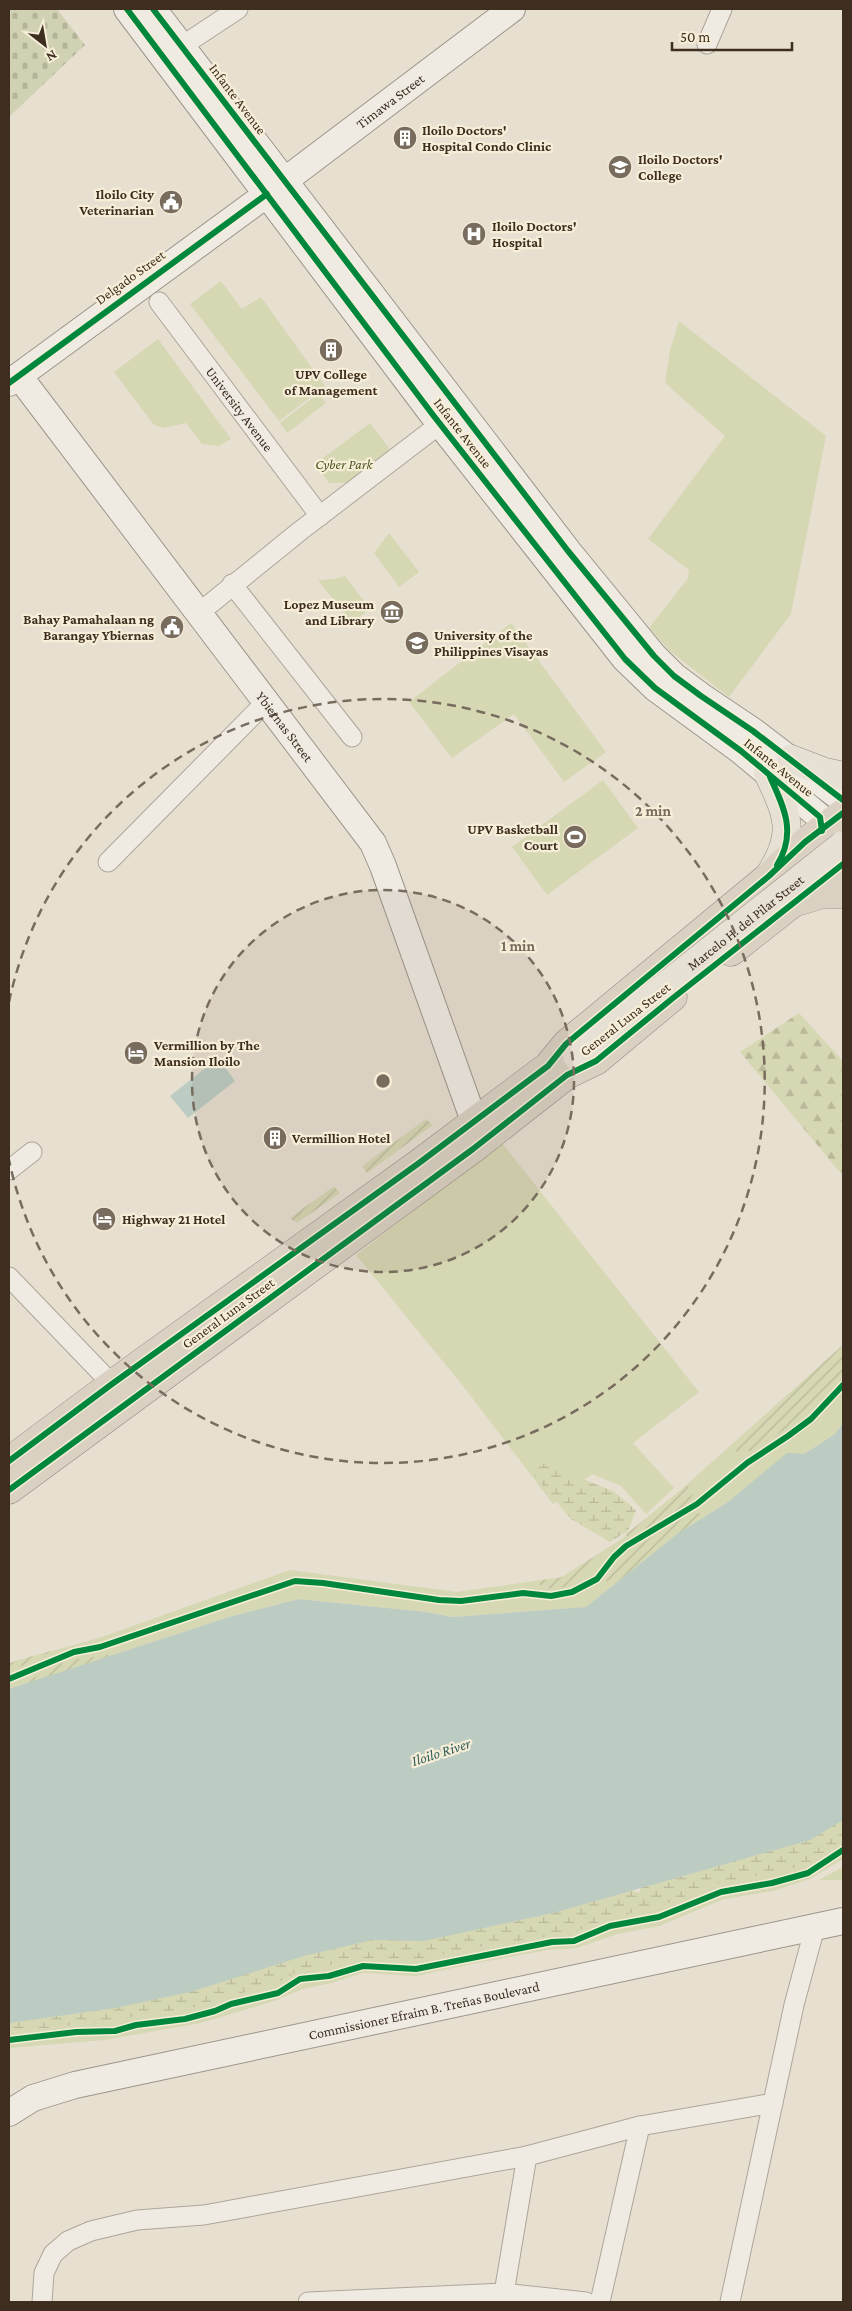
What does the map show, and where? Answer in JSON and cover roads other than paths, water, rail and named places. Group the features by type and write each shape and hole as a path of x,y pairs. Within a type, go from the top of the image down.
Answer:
{"highway":[{"name":"Marcelo H. del Pilar Street","path":"832,838 843,813"},
{"name":"General Luna Street","path":"9,1461 70,1430 473,1149 564,1065 566,1044 770,876 805,842 832,838"},
{"path":"832,838 843,854"},
{"name":"General Luna Street","path":"9,1490 70,1430 112,1384 419,1163 474,1121 564,1065 596,1061 843,864"},
{"path":"791,904 823,894 843,894"}],"main road":[{"name":"Infante Avenue","path":"126,9 276,187 331,260 654,656 674,676 701,696 780,766 820,817 832,838"},
{"name":"Infante Avenue","path":"153,9 182,46 276,187"},
{"name":"Timawa Street","path":"276,187 512,9"},
{"name":"Delgado Street","path":"14,379 276,187"},
{"name":"Infante Avenue","path":"331,260 440,424 624,659 655,688 780,766 843,800"},
{"name":"Ybiernas Street","path":"14,379 198,611 265,703 373,843 383,866 474,1121"},
{"path":"770,876 784,850 788,823 784,806 780,766 843,776"},
{"name":"Marcelo H. del Pilar Street","path":"564,1065 832,838"},
{"name":"Commissioner Efraim B. Treñas Boulevard","path":"9,2113 33,2098 75,2085 843,1921"}],"street":[{"path":"182,46 238,9"},
{"path":"707,44 722,9"},
{"name":"University Avenue","path":"159,302 320,516"},
{"path":"198,611 210,604 232,584 440,424"},
{"path":"232,584 352,737"},
{"path":"108,862 265,703"},
{"path":"9,1170 32,1152"},
{"path":"9,1277 112,1384"},
{"path":"730,2302 794,2005 815,1927"},
{"path":"42,2302 44,2273 53,2254 68,2241 91,2231 137,2220 204,2214 527,2156 640,2126 773,2103"},
{"path":"600,2302 640,2126"},
{"path":"504,2293 527,2156"},
{"path":"308,2302 504,2293 586,2302"}],"water":[{"path":"218,1058 235,1081 188,1118 170,1096"},
{"name":"Iloilo River","path":"843,1423 843,1820 810,1840 553,1913 424,1941 372,1940 304,1956 190,1992 115,2008 9,2023 9,1689 229,1617 299,1599 426,1612 453,1617 586,1607 677,1534 728,1502 787,1453 804,1454 835,1434"}],"place":[{"name":"Iloilo Doctors' Hospital Condo Clinic","path":"405,138"},
{"name":"Iloilo Doctors' College","path":"620,167"},
{"name":"Iloilo City Veterinarian","path":"171,202"},
{"name":"Iloilo Doctors' Hospital","path":"474,234"},
{"name":"UPV College of Management","path":"331,350"},
{"name":"Lopez Museum and Library","path":"392,612"},
{"name":"Bahay Pamahalaan ng Barangay Ybiernas","path":"172,627"},
{"name":"University of the Philippines Visayas","path":"417,643"},
{"name":"UPV Basketball Court","path":"575,837"},
{"name":"Vermillion by The Mansion Iloilo","path":"136,1053"},
{"name":"Vermillion Hotel","path":"275,1138"},
{"name":"Highway 21 Hotel","path":"104,1219"}],"park label":[{"name":"Cyber Park","path":"344,464"}]}
